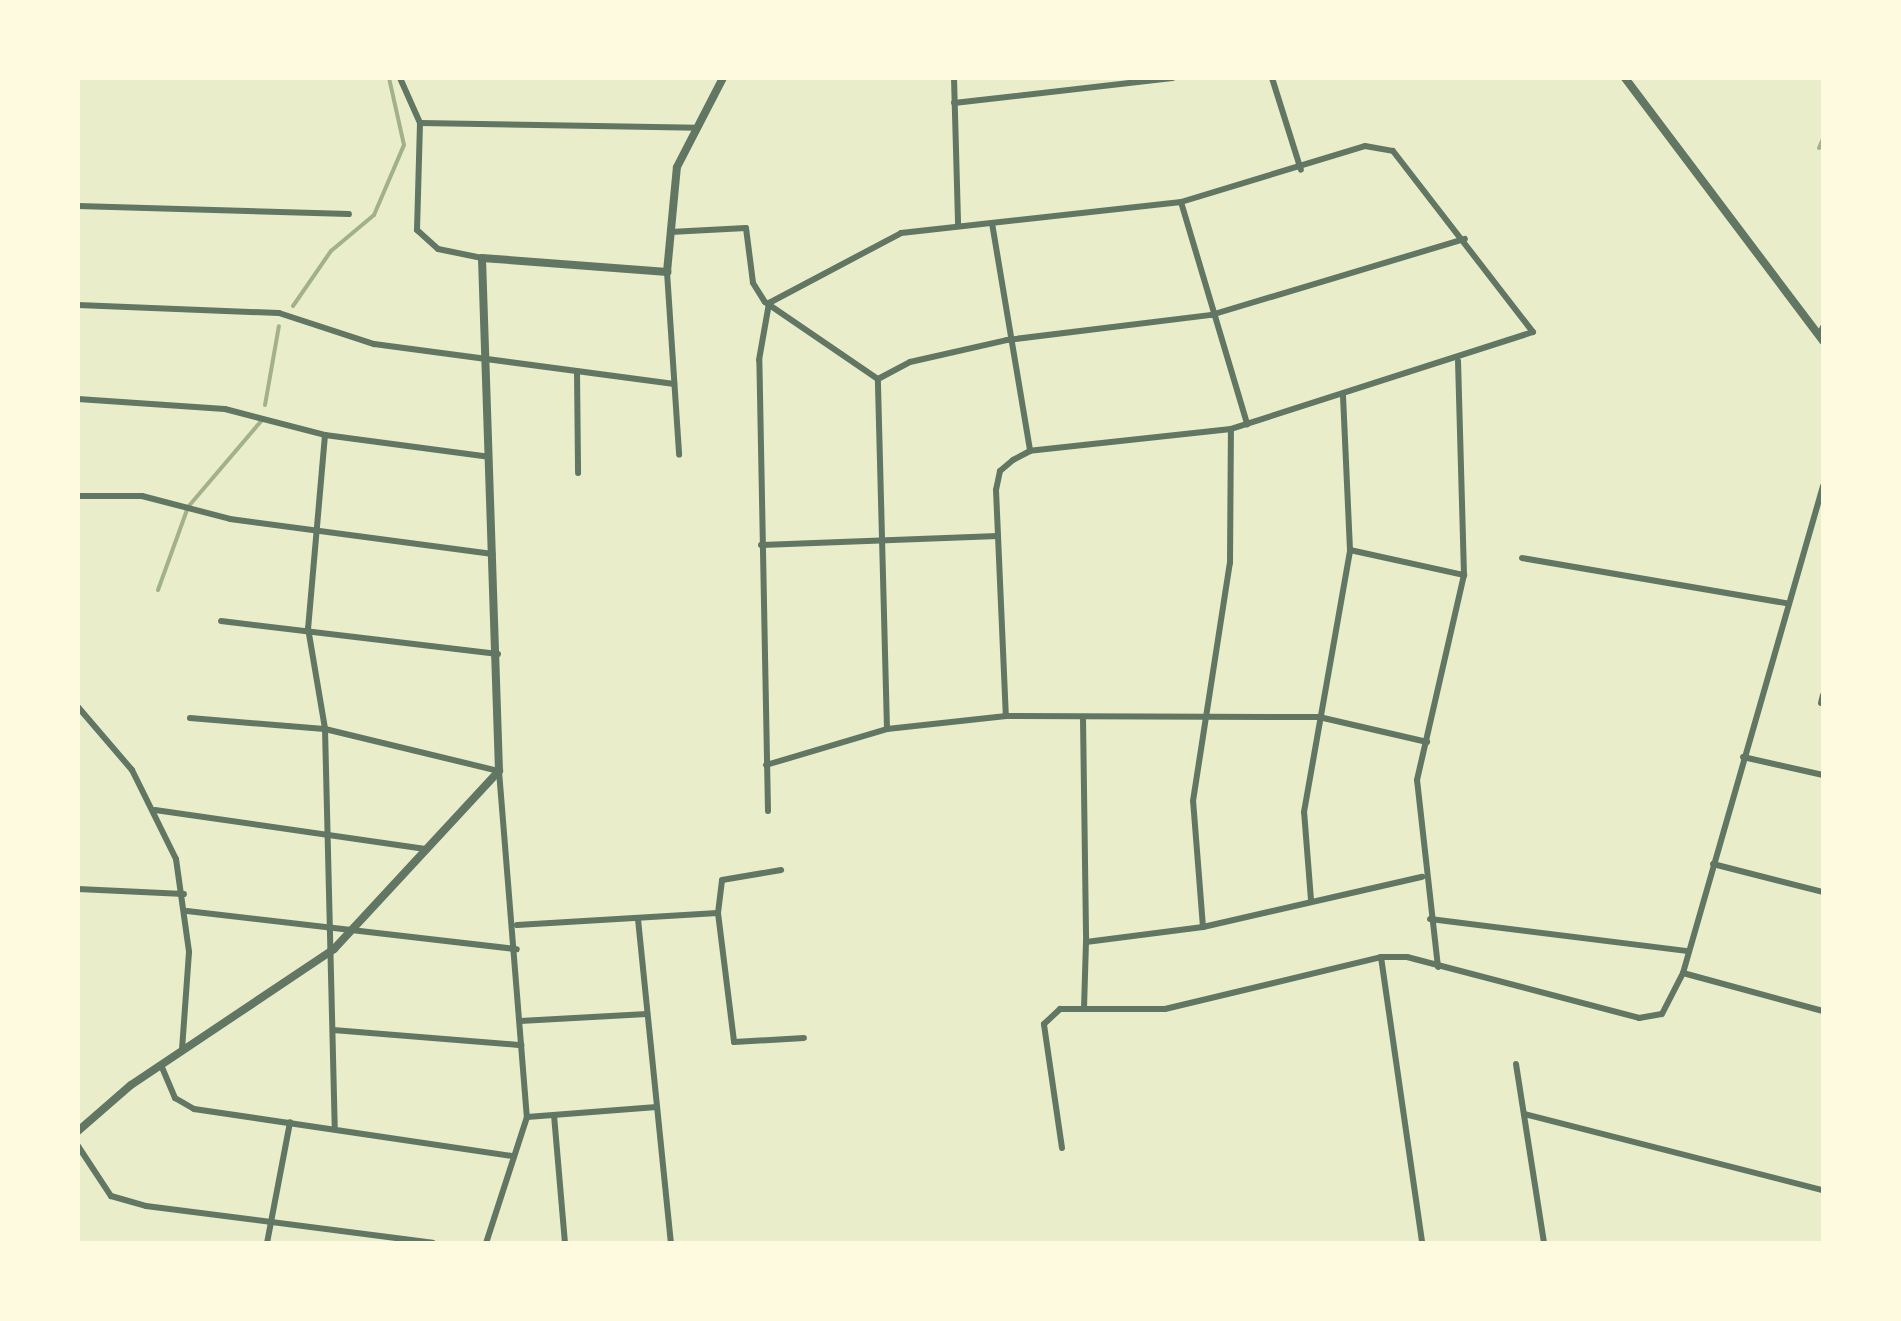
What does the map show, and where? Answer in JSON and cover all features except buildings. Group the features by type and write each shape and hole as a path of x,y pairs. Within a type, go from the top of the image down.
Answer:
{"street":[{"path":"400,78 420,123 417,230 438,249 482,258 667,272"},
{"path":"679,455 667,233 677,167 723,78"},
{"path":"954,78 958,225"},
{"path":"1139,78 1141,86"},
{"path":"954,103 1141,86 1173,78"},
{"path":"1272,78 1301,170"},
{"path":"1625,78 1822,334"},
{"path":"420,123 697,128"},
{"path":"768,811 759,360 769,303 862,248 958,225 1181,202 1301,170 1365,146 1393,151 1465,239 1533,332 1458,361 1231,429 1030,451 1000,471 998,536 1006,716"},
{"path":"1181,202 1211,315 1247,424"},
{"path":"78,206 349,214"},
{"path":"992,223 1007,340 1030,451"},
{"path":"667,233 746,228 753,283 769,303 878,379"},
{"path":"878,379 910,362 1007,340 1211,315 1465,239"},
{"path":"482,258 498,654 499,771 517,925 527,1117 486,1243"},
{"path":"78,305 279,313 374,344 674,384"},
{"path":"1438,967 1422,877 1417,780 1464,575 1458,361"},
{"path":"577,371 578,473"},
{"path":"878,379 887,729"},
{"path":"1311,900 1304,812 1350,550 1343,396"},
{"path":"78,399 225,409 325,435 489,457"},
{"path":"1203,927 1193,801 1230,563 1231,429"},
{"path":"325,435 321,529 308,628 325,729 334,927 335,1126"},
{"path":"1062,1148 1044,1024 1060,1009 1165,1009 1381,957 1438,967 1639,1018 1662,1014 1683,973 1786,603 1823,486"},
{"path":"78,496 142,496 230,519 493,554"},
{"path":"761,545 998,536"},
{"path":"1350,550 1464,575"},
{"path":"1522,558 1786,603"},
{"path":"221,621 308,628 498,654"},
{"path":"78,707 132,770 155,810 184,894 187,911 182,1050"},
{"path":"766,765 887,729 1006,716 1083,718 1207,713 1319,717 1427,742"},
{"path":"190,718 325,729 499,771"},
{"path":"1083,718 1084,1009"},
{"path":"1743,757 1823,775"},
{"path":"78,1131 182,1050 334,949 499,771"},
{"path":"155,810 330,832 427,849"},
{"path":"1713,864 1823,892"},
{"path":"781,870 722,880 718,913 734,1042 804,1038"},
{"path":"1086,942 1203,927 1422,877"},
{"path":"78,889 184,894"},
{"path":"187,911 517,949"},
{"path":"517,925 718,913"},
{"path":"638,919 671,1243"},
{"path":"1430,919 1688,951"},
{"path":"1381,957 1422,1243"},
{"path":"1683,973 1823,1011"},
{"path":"520,1021 647,1014"},
{"path":"333,1030 521,1045"},
{"path":"1516,1064 1544,1243"},
{"path":"161,1065 175,1098 194,1109 335,1126 512,1156"},
{"path":"527,1117 657,1107"},
{"path":"1524,1114 1823,1190"},
{"path":"554,1115 565,1243"},
{"path":"267,1243 290,1122"},
{"path":"78,1146 111,1196 269,1226 433,1243"}],"waterway":[{"path":"293,306 331,251 374,215 404,145 389,78"},
{"path":"1819,148 1823,139"},
{"path":"265,405 279,326"},
{"path":"158,590 188,507 262,420"}]}
